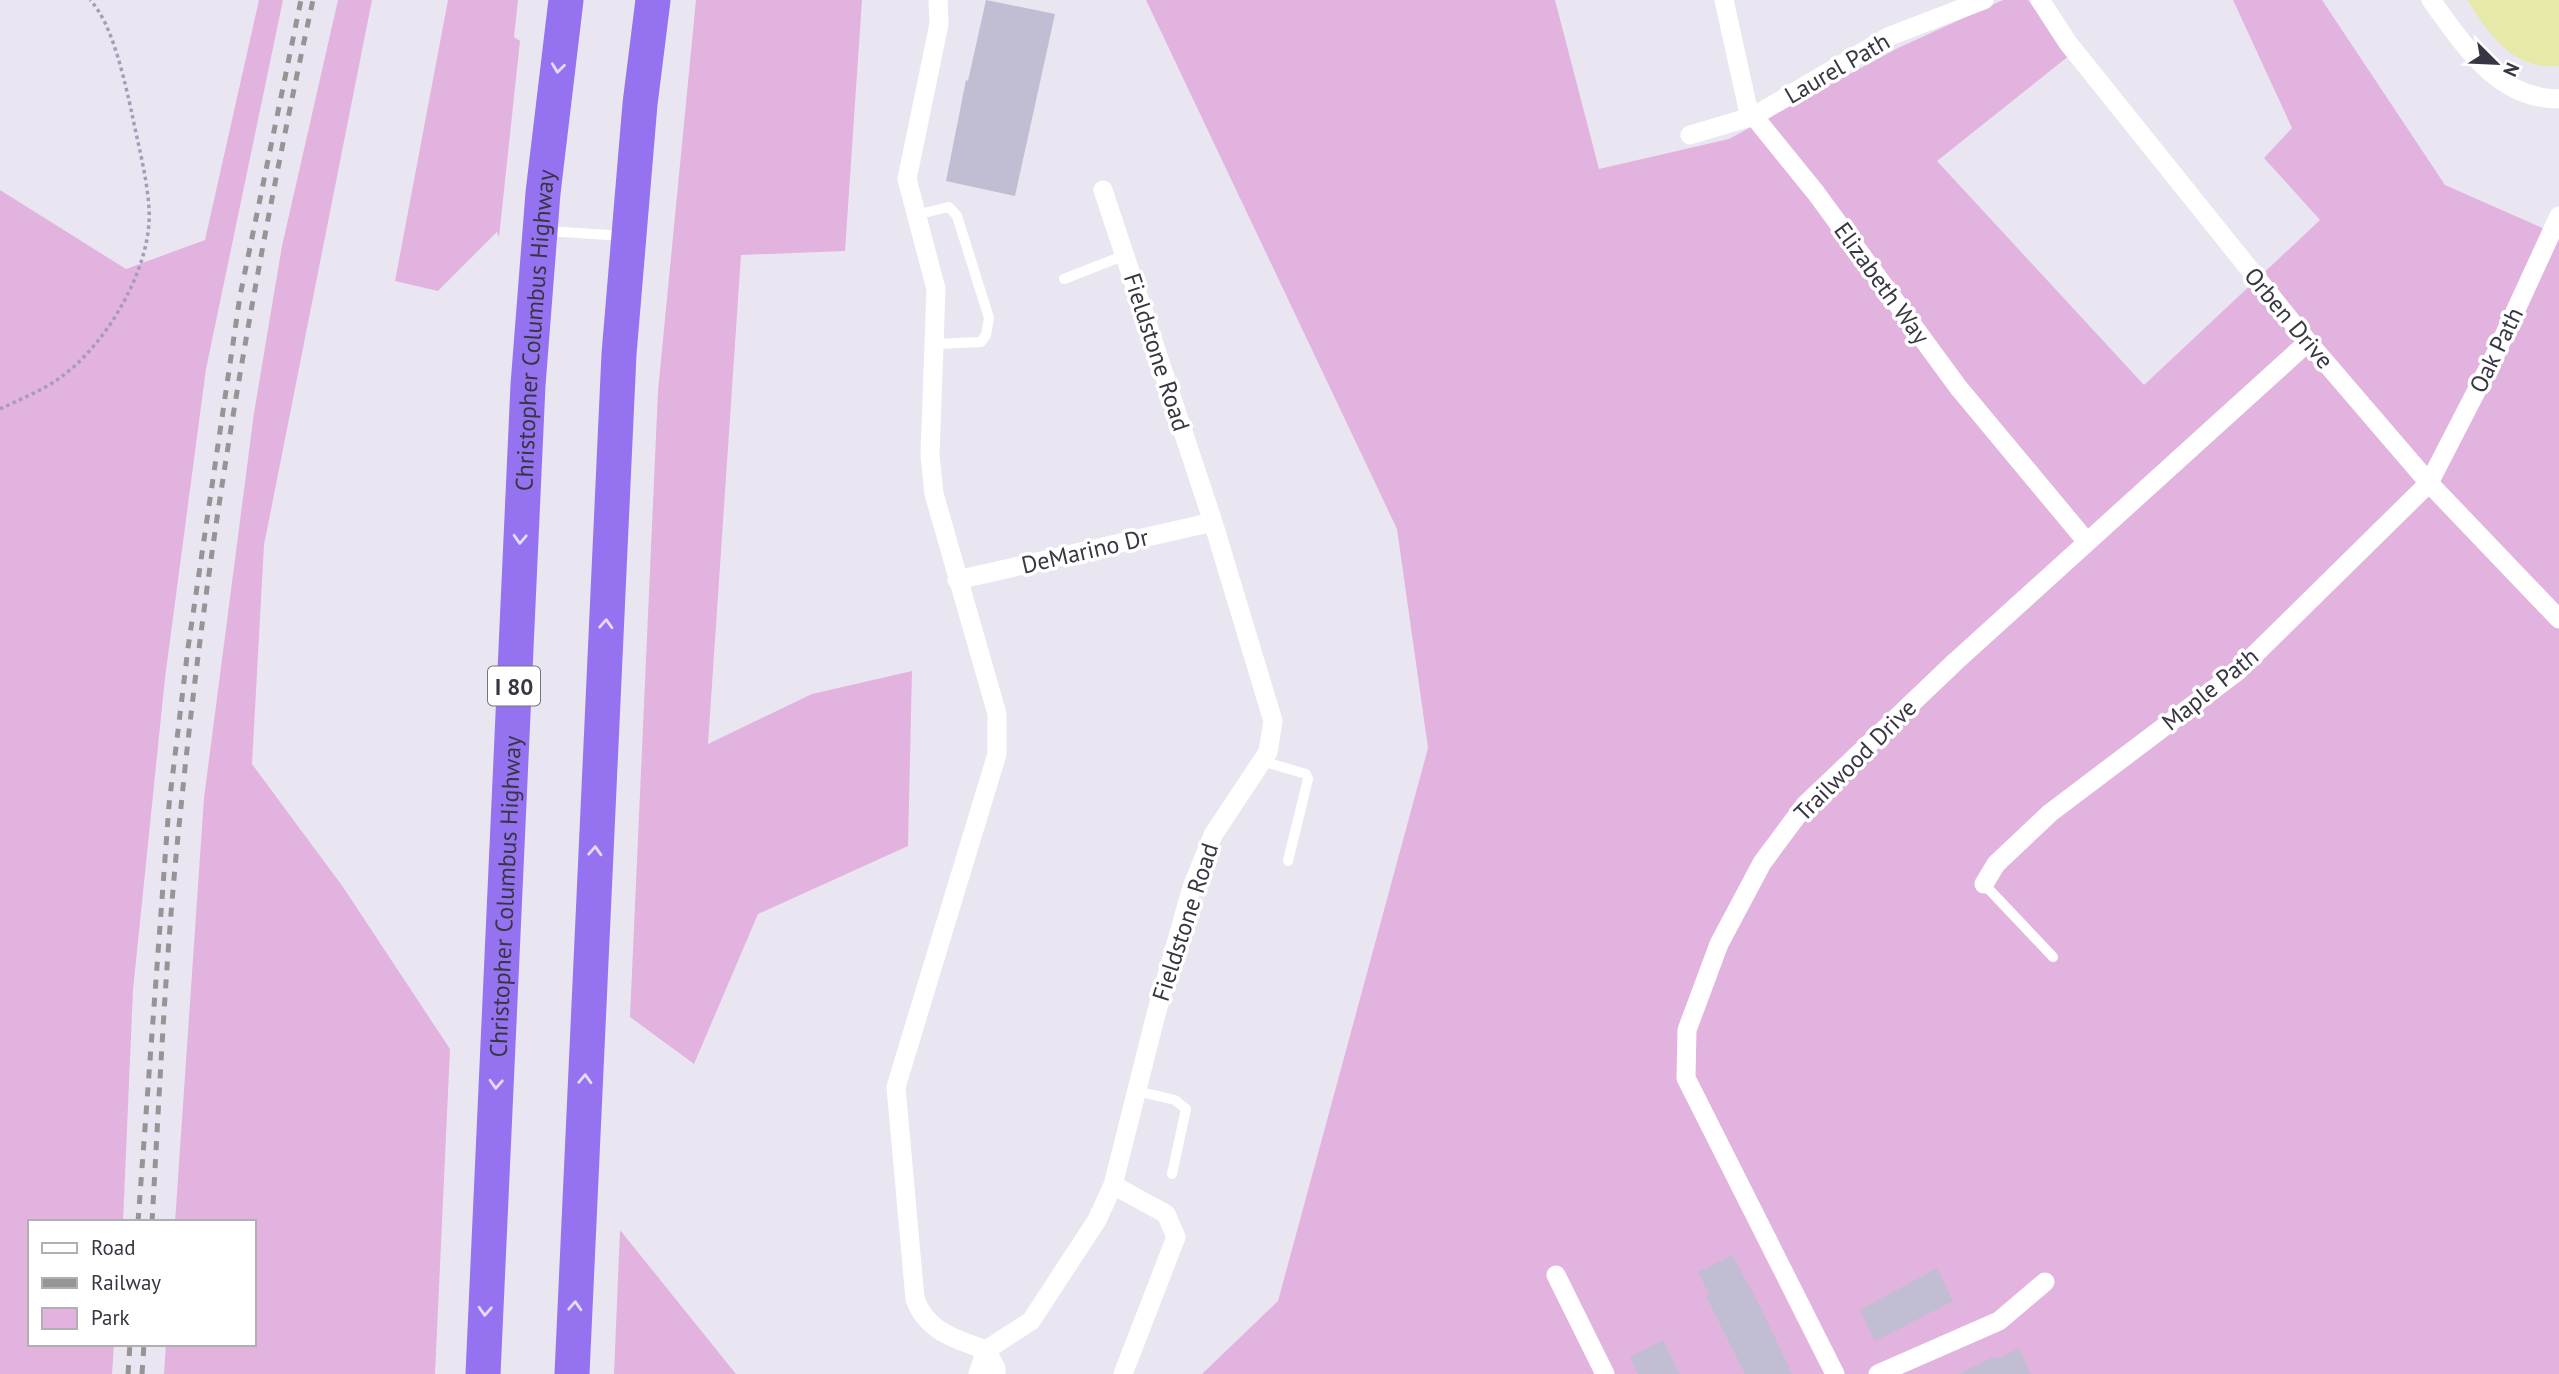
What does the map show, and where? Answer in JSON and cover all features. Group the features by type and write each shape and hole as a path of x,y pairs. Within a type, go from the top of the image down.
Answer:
{"highway":[{"name":"Christopher Columbus Highway","path":"482,1374 527,398 539,230 566,0"},
{"path":"572,1374 613,471 628,237 653,0"}],"street":[{"path":"938,0 939,24 907,179 936,289 930,455 934,494 997,714 999,743 895,1087 915,1299 923,1316 936,1329 986,1350 996,1368 996,1374"},
{"name":"Elizabeth Way","path":"1724,0 1748,109 1816,193 1958,387 2087,542"},
{"name":"Laurel Path","path":"1690,135 1754,116 1890,36 1984,0"},
{"name":"Orben Drive","path":"2040,0 2068,43 2308,342 2429,483 2559,619"},
{"path":"2431,0 2484,69 2514,90 2559,99"},
{"name":"Fieldstone Road","path":"986,1350 1031,1321 1097,1220 1113,1185 1192,887 1213,835 1268,752 1273,721 1213,522 1103,190"},
{"name":"Oak Path","path":"2429,483 2496,353 2559,216"},
{"name":"Trailwood Drive","path":"1835,1374 1686,1078 1687,1030 1720,944 1762,863 1805,805 1955,662 2308,342"},
{"name":"Maple Path","path":"1984,884 1996,864 2050,813 2238,671 2429,483"},
{"name":"DeMarino Dr","path":"957,580 1213,522"},
{"path":"1113,1185 1166,1214 1176,1237 1123,1374"},
{"path":"1556,1275 1605,1374"},
{"path":"1878,1374 1999,1321 2045,1282"},
{"path":"978,1374 986,1350"}],"lane":[{"path":"915,215 949,207 957,216 989,318 986,335 981,342 936,344"},
{"path":"539,230 628,237"},
{"path":"1064,279 1125,255"},
{"path":"1262,761 1306,774 1308,779 1288,861"},
{"path":"1984,884 2053,957"},
{"path":"1137,1091 1175,1100 1186,1109 1172,1174"}],"path":[{"path":"0,409 61,377 102,337 130,292 145,247 150,209 128,93 101,11 90,0"}],"green space":[{"path":"259,0 283,0 206,369 165,678 133,990 123,1220 28,1220 28,1346 114,1346 112,1374 0,1374 0,190 126,269 205,240"},
{"path":"338,0 372,0 264,545 252,764 343,887 450,1049 435,1374 164,1374 166,1346 256,1346 256,1220 175,1220 204,798 254,413 282,246"},
{"path":"448,0 518,0 514,37 520,41 499,237 497,232 438,291 395,281"},
{"path":"696,0 862,0 845,251 741,255 708,744 812,694 912,671 908,846 758,914 694,1064 630,1017 658,391"},
{"path":"1146,0 1555,0 1599,169 1729,139 1898,48 2003,0 2028,0 2070,55 1937,161 2144,385 2320,220 2264,158 2292,128 2233,0 2322,0 2445,185 2547,230 2559,230 2559,1374 1202,1374 1278,1301 1428,748 1397,529"},
{"path":"620,1230 736,1374 614,1374"}],"shaded area":[{"path":"2467,0 2559,0 2559,66 2542,66 2515,56 2484,26"}],"building":[{"path":"986,0 1055,14 1015,196 946,181 966,80 968,81"},
{"path":"1732,1255 1792,1374 1745,1374 1706,1296 1709,1294 1698,1272"},
{"path":"1937,1268 1953,1301 1875,1341 1860,1310"},
{"path":"1663,1340 1680,1374 1638,1374 1630,1357"},
{"path":"2019,1348 2031,1374 1958,1374 1995,1356 1997,1359"}],"railway":[{"path":"138,1220 169,805 188,648 240,296 301,0"},
{"path":"152,1220 171,911 205,604 253,301 313,0"},
{"path":"128,1374 130,1346"},
{"path":"142,1374 144,1346"}]}
